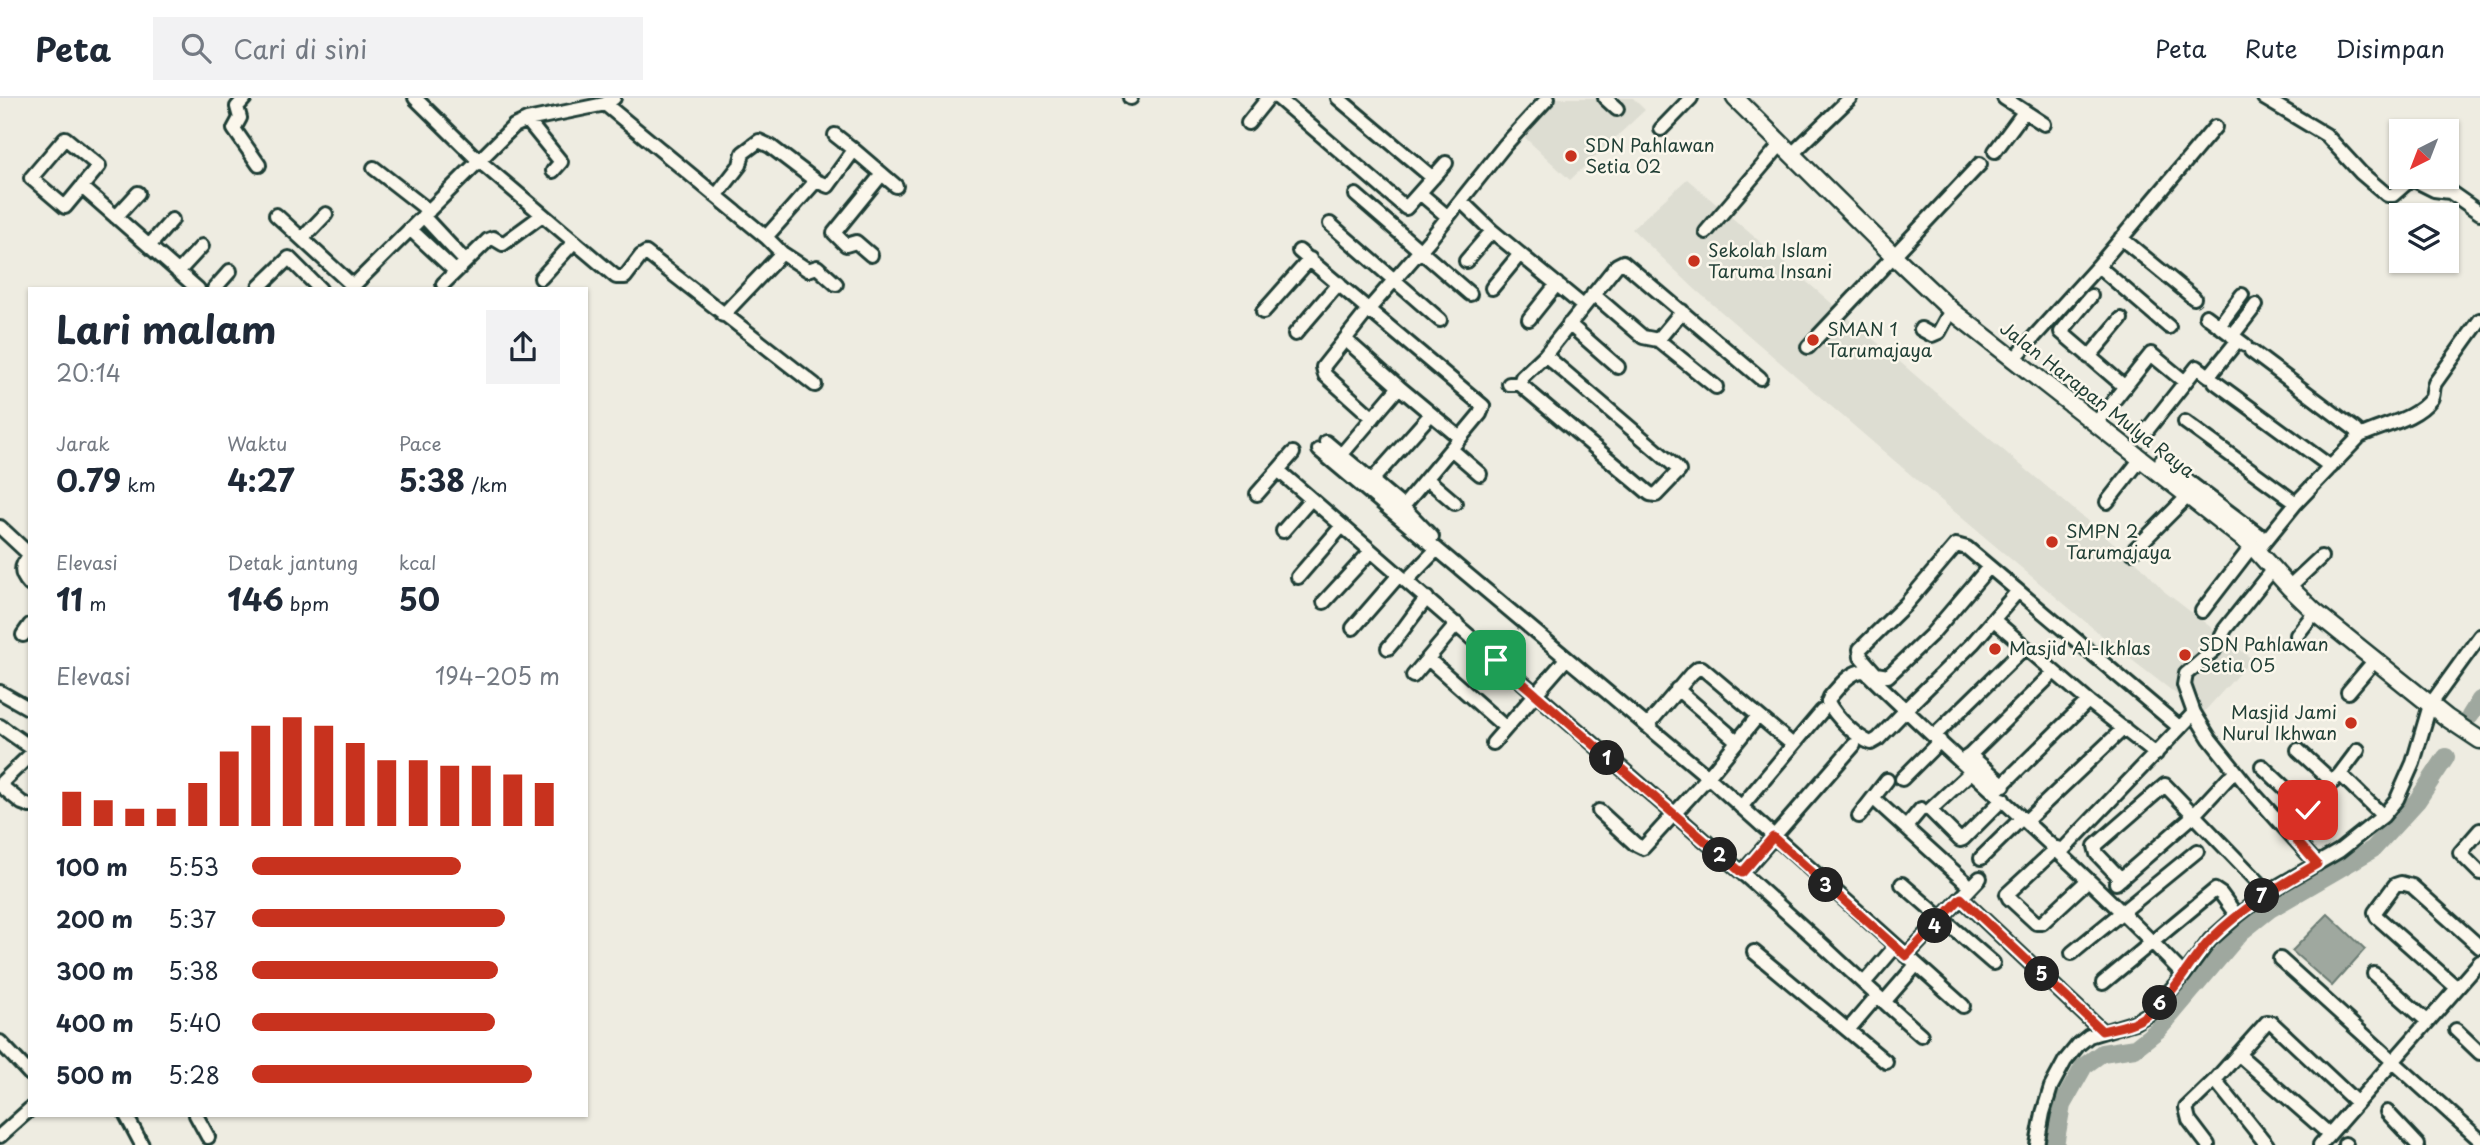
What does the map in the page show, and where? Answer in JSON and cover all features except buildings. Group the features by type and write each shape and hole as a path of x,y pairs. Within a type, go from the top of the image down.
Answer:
{"street":[{"path":"245,98 237,107 240,118 234,129 259,165"},
{"path":"415,98 478,160 618,279 625,277 646,253 815,385"},
{"path":"1248,123 1268,98"},
{"path":"1338,98 1433,178"},
{"path":"1373,418 1323,371 1323,367 1505,145 1548,98"},
{"path":"1605,98 1617,110"},
{"path":"1661,129 1691,98"},
{"name":"Jalan Harapan Mulya Raya","path":"1735,98 1951,310 2140,460 2258,546 2273,569 2315,612 2430,705 2478,739"},
{"path":"1706,232 1786,149 1850,98"},
{"path":"2004,98 2044,124"},
{"path":"2264,98 2326,135 2361,173 2387,195 2393,195 2410,180 2414,180 2434,190 2450,192 2480,213"},
{"path":"1284,100 1406,208 1446,163"},
{"path":"352,287 507,132 527,120 610,101 782,253 808,270 817,267 836,284"},
{"path":"1994,151 2024,112"},
{"path":"527,120 561,162 553,171"},
{"path":"2012,360 2098,266 2215,127"},
{"path":"835,135 896,186"},
{"path":"65,138 99,166 82,187 65,206 31,178 65,138"},
{"path":"716,196 740,165 743,153 759,141 770,146 816,181 828,186 854,150"},
{"path":"1808,347 1980,164"},
{"path":"374,168 426,214 465,261"},
{"path":"870,255 856,242 846,245 834,233 882,174"},
{"path":"766,237 816,181"},
{"path":"82,187 196,287"},
{"path":"116,217 138,193"},
{"path":"1421,194 1448,217"},
{"path":"1356,195 1470,295"},
{"path":"1461,201 1583,306"},
{"path":"302,239 326,214"},
{"path":"276,215 350,287"},
{"path":"443,284 488,240 493,239 503,244 541,216"},
{"path":"149,246 173,220"},
{"path":"1330,224 1440,320"},
{"path":"410,229 455,271"},
{"path":"1466,261 1492,230"},
{"path":"2122,238 2194,298"},
{"path":"541,278 574,242"},
{"path":"178,272 202,246"},
{"path":"723,315 782,253"},
{"path":"1492,288 1520,254"},
{"path":"1263,312 1305,255 1483,406 1480,414 1399,511"},
{"path":"259,287 289,258 315,287"},
{"path":"1545,355 1676,467 1679,471 1677,476 1656,495 1650,494 1515,384 1545,355 1617,265 1623,262 1760,377"},
{"path":"2098,266 2169,327"},
{"path":"216,287 230,271"},
{"path":"1295,334 1339,283"},
{"path":"1528,319 1557,284"},
{"path":"1593,294 1643,337 1658,341 1716,387"},
{"path":"2218,326 2242,295"},
{"path":"2091,296 2061,332 2125,387"},
{"path":"2148,429 2197,367 2209,376 2241,343 2256,305"},
{"path":"1921,329 1932,335 1939,332 1951,310"},
{"path":"1658,341 1682,311"},
{"path":"2206,316 2356,430 2360,436"},
{"path":"2089,357 2121,319"},
{"path":"2202,611 2296,503 2360,436 2400,421 2429,401 2433,396 2435,383 2480,320"},
{"path":"1569,324 1618,367"},
{"path":"1346,340 1460,438"},
{"path":"2095,424 2151,354 2185,382"},
{"path":"2216,382 2331,467"},
{"path":"1337,460 1399,387"},
{"path":"1367,485 1431,414"},
{"path":"2185,422 2296,503"},
{"path":"1322,446 1399,511 1433,546 1708,777 1963,1006"},
{"path":"1451,449 1480,474"},
{"path":"1257,494 1293,453"},
{"path":"2107,502 2140,460"},
{"path":"2161,461 2258,546"},
{"path":"1278,470 1742,873 1922,1035"},
{"path":"1426,479 1455,503"},
{"path":"2132,552 2188,496"},
{"path":"1283,531 1311,499"},
{"path":"1298,577 1342,526"},
{"path":"0,527 28,553"},
{"path":"1989,567 1931,635 1888,676 1877,674 1861,657 1860,649 1905,605 1956,545 1967,548 2179,727"},
{"path":"1353,628 1433,546"},
{"path":"1324,602 1371,551"},
{"path":"28,557 21,570 28,582"},
{"path":"2289,587 2321,557"},
{"path":"2273,569 2225,629 2214,650 2186,674 2184,685 2194,713 2210,739 2317,864"},
{"path":"2018,591 1994,620 1909,707 1871,743 1834,712 1828,702 1853,674 1865,671 1909,707 1938,736 1966,758 2001,792 2024,820 2059,850 2184,975"},
{"path":"1388,648 1427,598"},
{"path":"2297,635 2315,612"},
{"path":"1994,620 2088,701 2156,754"},
{"path":"1413,676 1457,624"},
{"path":"2037,1145 2051,1087 2065,1061 2078,1045 2089,1036 2135,1022 2150,1013 2184,975 2210,940 2237,916 2268,892 2339,851 2383,816 2397,799 2413,763 2430,705 2480,636"},
{"path":"1902,779 1938,736 2024,648"},
{"path":"1428,659 1506,728"},
{"path":"1493,743 1566,659"},
{"path":"2348,692 2376,659"},
{"path":"1647,726 1694,670 1702,668 1793,745"},
{"path":"1966,758 2054,672"},
{"path":"1677,689 1737,741"},
{"path":"0,692 28,708"},
{"path":"1972,771 1930,810 1960,840 2001,792 2088,701"},
{"path":"1741,807 1822,711"},
{"path":"2087,880 2042,923 2036,923 2007,894 2059,850 2194,713"},
{"path":"1599,811 1635,845 1643,848 1708,777 1758,716"},
{"path":"0,726 28,746"},
{"path":"1981,858 2124,728"},
{"path":"1742,873 1854,745"},
{"path":"2298,750 2383,816"},
{"path":"2287,830 2308,810 2358,750"},
{"path":"28,757 0,785 28,805"},
{"path":"1966,758 1972,771 2001,792"},
{"path":"2262,766 2308,810"},
{"path":"2229,778 2193,817 2118,881 2096,854 2095,846 2162,786 2167,786 2193,817 2268,892"},
{"path":"1859,816 1887,780"},
{"path":"1873,799 1976,882 1906,956"},
{"path":"1906,827 1921,809"},
{"path":"2480,830 2460,853 2480,873"},
{"path":"2072,953 2197,851"},
{"path":"2457,988 2375,915 2375,912 2392,889 2401,883 2412,886 2480,947"},
{"path":"1902,884 1993,963"},
{"path":"2103,983 2215,890 2237,916"},
{"path":"1961,898 2102,1031"},
{"path":"1864,983 1895,947"},
{"path":"1754,952 1886,1062"},
{"path":"2280,959 2480,1140"},
{"path":"2319,1145 2480,962"},
{"path":"1848,1030 1916,965"},
{"path":"2374,974 2427,1021"},
{"path":"2208,1145 2189,1120 2186,1108 2267,1022 2272,1023 2357,1103"},
{"path":"2456,1030 2480,1053"},
{"path":"0,1042 28,1072"},
{"path":"2238,1054 2329,1134"},
{"path":"2215,1080 2267,1145"},
{"path":"0,1136 28,1111"},
{"path":"2387,1112 2418,1145"},
{"path":"127,1117 142,1145"},
{"path":"197,1117 208,1137"}],"shaded area":[{"name":"SDN Pahlawan Setia 02","path":"1552,98 1633,98 1645,110 1570,180 1519,132"},
{"path":"1687,179 2141,566 2165,592 2252,659 2202,714 2119,650 1918,481 1696,290 1632,229"},
{"path":"2328,914 2365,949 2332,986 2292,951"}],"waterway":[{"path":"2470,716 2480,700"},
{"path":"2055,1145 2062,1105 2084,1066 2102,1053 2135,1048 2159,1029 2241,932 2270,909 2373,849 2417,801 2446,757"}],"place":[{"name":"SDN Pahlawan Setia 02","path":"1571,156"},
{"name":"Sekolah Islam Taruma Insani","path":"1694,261"},
{"name":"SMAN 1 Tarumajaya","path":"1813,340"},
{"name":"SMPN 2 Tarumajaya","path":"2052,542"},
{"name":"Masjid Al-Ikhlas","path":"1995,649"},
{"name":"SDN Pahlawan Setia 05","path":"2185,655"},
{"name":"Masjid Jami Nurul Ikhwan","path":"2351,723"}],"route":[{"path":"1496,660 1742,873 1773,837 1906,956 1961,898 2102,1031 2135,1022 2150,1013 2184,975 2210,940 2268,892 2317,864 2287,830 2308,810"}]}
